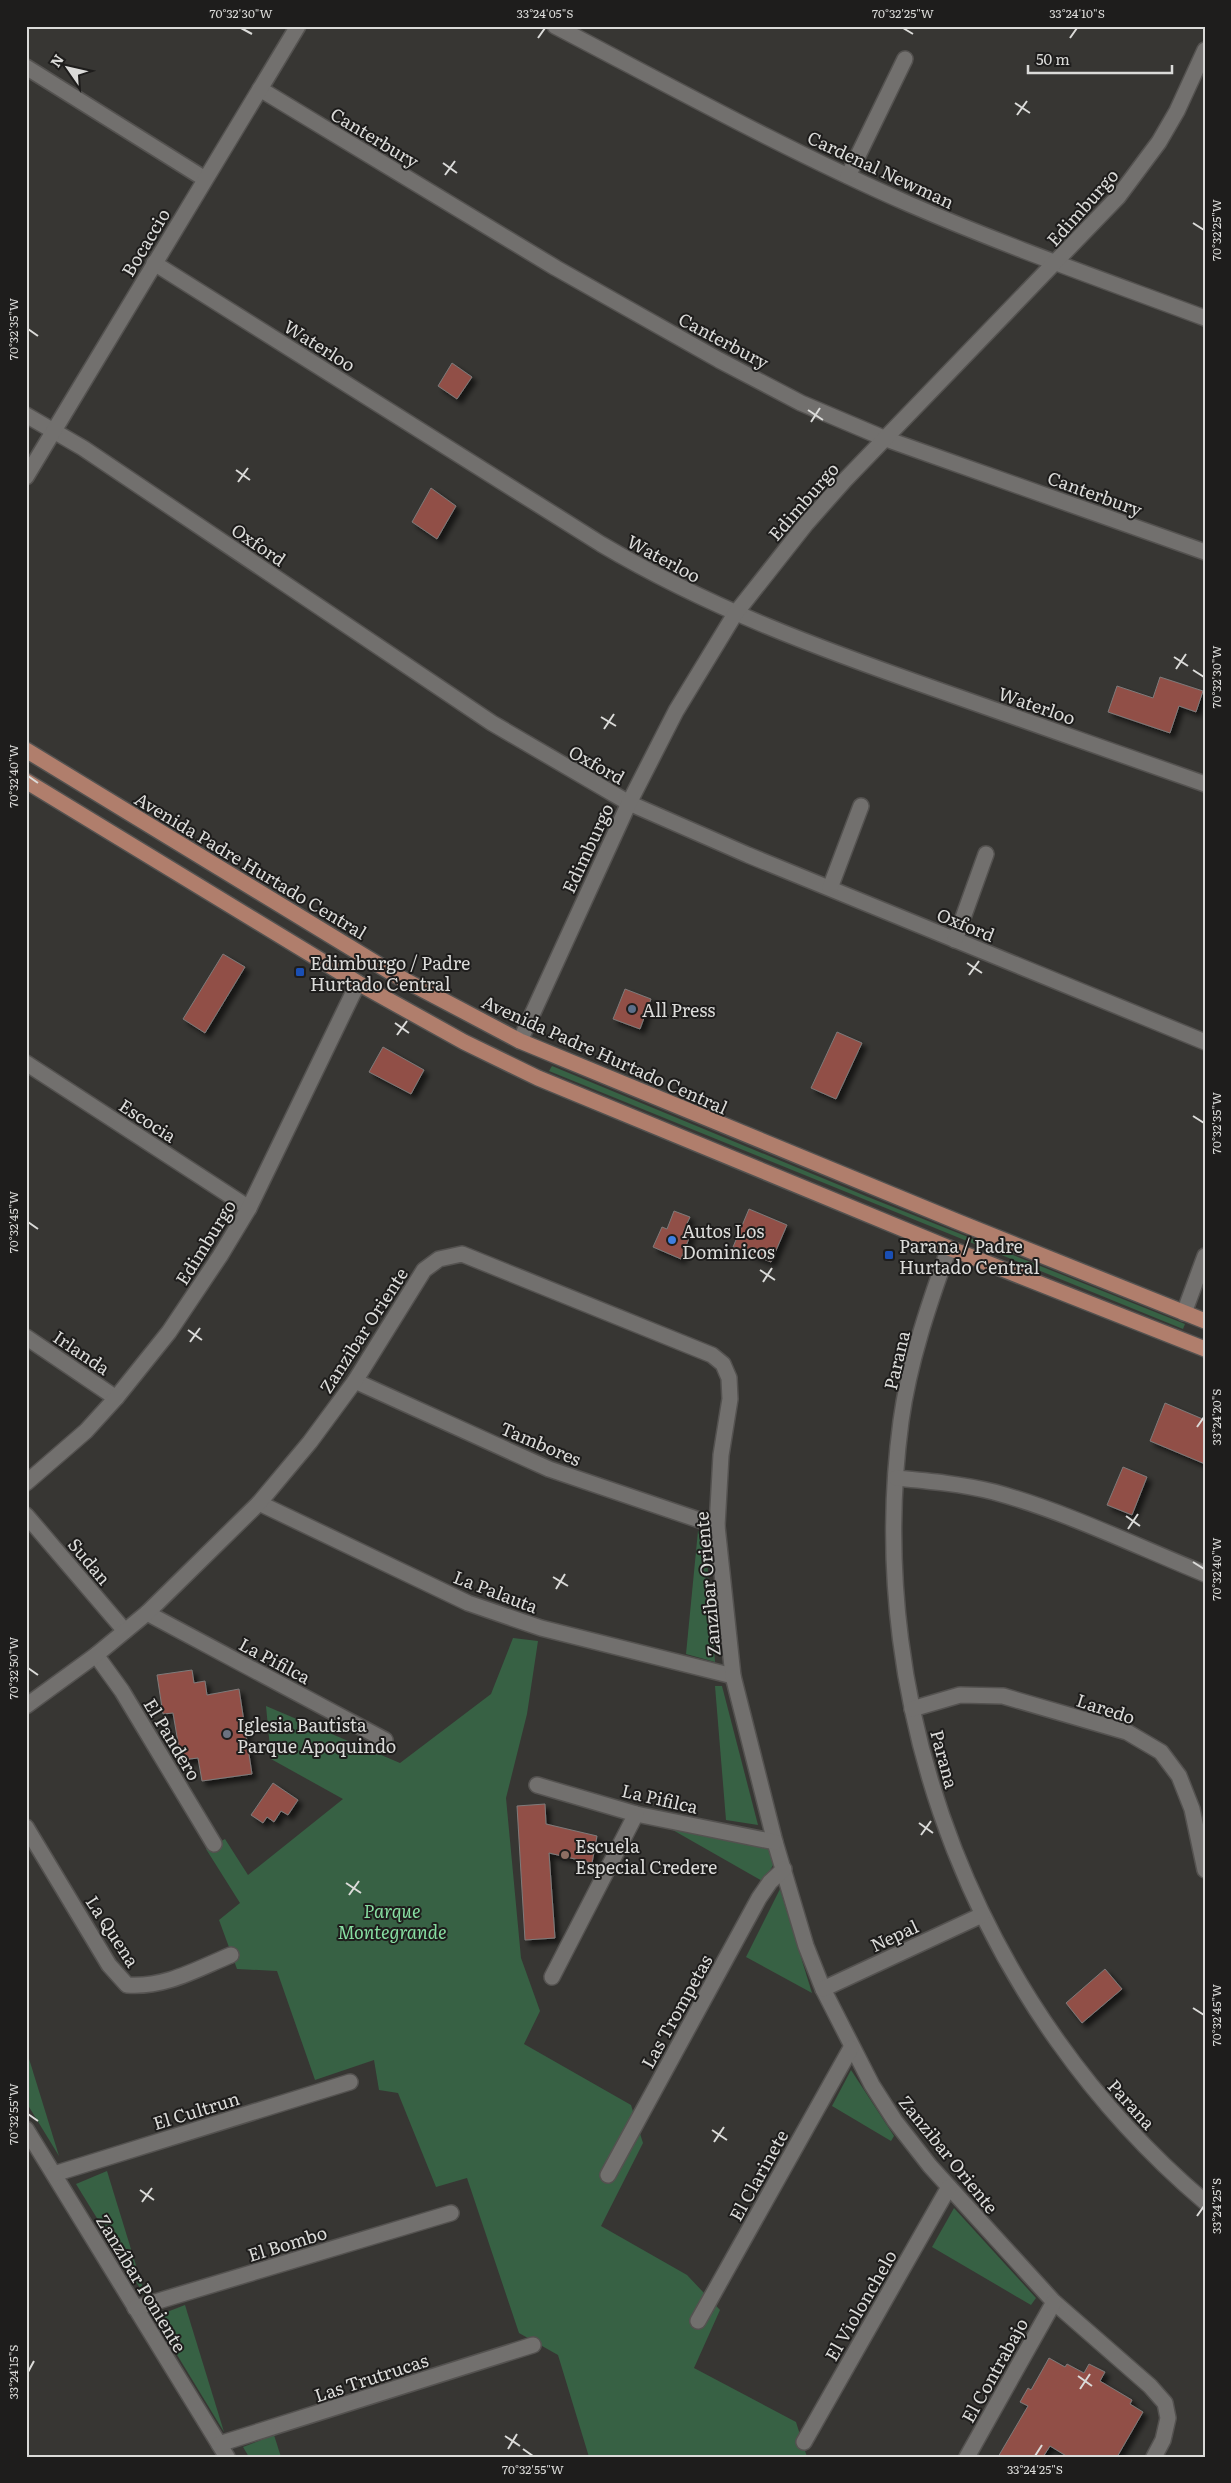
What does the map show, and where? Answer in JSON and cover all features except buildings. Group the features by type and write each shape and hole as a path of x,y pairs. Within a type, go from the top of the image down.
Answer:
{"main road":[{"name":"Avenida Padre Hurtado Central","path":"26,750 397,976 520,1041 665,1102 1205,1321"},
{"path":"26,781 358,983 464,1042 538,1078 949,1248 1205,1349"}],"street":[{"name":"Bocaccio","path":"26,477 298,26"},
{"name":"Cardenal Newman","path":"555,26 848,176 966,228 1205,318"},
{"name":"Edimburgo","path":"520,1041 629,803 676,711 735,614 806,524 1118,198 1144,164 1177,111 1205,50"},
{"path":"848,176 906,59"},
{"path":"26,67 205,179"},
{"name":"Canterbury","path":"260,89 556,268 719,360 801,402 886,439 1205,552"},
{"name":"Waterloo","path":"154,263 601,544 675,586 811,646 1205,784"},
{"name":"Oxford","path":"26,415 83,448 531,748 629,803 955,940 1205,1042"},
{"path":"830,888 861,806"},
{"path":"955,940 986,854"},
{"name":"Edimburgo","path":"26,1483 86,1431 116,1398 169,1332 220,1256 249,1208 358,983"},
{"name":"Escocia","path":"26,1063 249,1208"},
{"name":"Parana","path":"949,1248 924,1321 911,1370 902,1420 896,1478 895,1552 898,1617 912,1709 934,1794 964,1875 982,1915 1029,2000 1085,2079 1150,2152 1205,2202"},
{"name":"Zanzibar Oriente","path":"124,1631 147,1612 259,1503 310,1442 355,1381 424,1270 439,1259 462,1254 712,1356 723,1364 729,1378 730,1399 721,1455 717,1526 733,1676 775,1842 806,1946 823,1989 851,2048 895,2121 949,2187 1054,2302 1150,2386 1164,2403 1168,2418 1163,2440 1154,2457"},
{"path":"1184,1313 1205,1256"},
{"name":"Irlanda","path":"26,1337 116,1398"},
{"name":"Tambores","path":"355,1381 549,1469 717,1526"},
{"path":"896,1478 959,1485 995,1493 1057,1512 1205,1574"},
{"name":"La Palauta","path":"259,1503 468,1603 541,1628 733,1676"},
{"name":"Sudan","path":"26,1515 124,1631"},
{"name":"La Pifilca","path":"147,1612 385,1740"},
{"path":"26,1706 96,1655 124,1631"},
{"name":"El Pandero","path":"96,1655 122,1691 214,1844"},
{"name":"Laredo","path":"912,1709 960,1695 1003,1696 1127,1732 1162,1752 1179,1776 1192,1809 1205,1870"},
{"name":"La Pifilca","path":"537,1785 636,1814 775,1842"},
{"path":"552,1977 636,1814"},
{"name":"La Quena","path":"26,1827 109,1965 127,1985 145,1987 164,1984 231,1954"},
{"name":"Las Trompetas","path":"608,2175 759,1898 770,1882 784,1869"},
{"name":"Nepal","path":"823,1989 982,1915"},
{"name":"El Clarinete","path":"698,2321 851,2048"},
{"name":"El Cultrun","path":"54,2174 350,2082"},
{"name":"Zanzíbar Poniente","path":"26,2129 223,2451"},
{"name":"El Violonchelo","path":"804,2442 949,2187"},
{"name":"El Bombo","path":"135,2308 450,2213"},
{"name":"El Contrabajo","path":"966,2457 1054,2302"},
{"name":"Las Trutrucas","path":"223,2451 533,2345"}],"green space":[{"path":"552,1066 868,1197 1185,1324 1183,1329 549,1071"},
{"path":"698,1531 705,1534 715,1662 686,1654"},
{"name":"Parque Montegrande","path":"513,1638 538,1641 527,1714 506,1798 521,1958 540,2011 524,2044 631,2105 643,2143 601,2226 687,2275 720,2310 694,2368 796,2422 807,2457 589,2457 558,2355 519,2333 467,2178 436,2187 398,2093 379,2090 374,2060 315,2080 277,1971 237,1969 219,1920 240,1903 206,1849 225,1839 248,1875 343,1799 271,1759 266,1706 400,1763 491,1694"},
{"path":"715,1686 722,1686 758,1825 726,1820"},
{"path":"664,1825 772,1850 773,1865 764,1882"},
{"path":"780,1889 812,1993 746,1957"},
{"path":"26,2049 59,2156 26,2102"},
{"path":"851,2070 894,2136 891,2141 832,2106"},
{"path":"107,2171 146,2298 76,2184"},
{"path":"954,2208 1036,2298 1031,2305 932,2247"},
{"path":"185,2305 224,2432 154,2317"},
{"path":"274,2435 281,2457 249,2457 243,2447"}],"place":[{"name":"Edimburgo / Padre Hurtado Central","path":"300,972"},
{"name":"All Press","path":"632,1009"},
{"name":"Autos Los Dominicos","path":"672,1240"},
{"name":"Parana / Padre Hurtado Central","path":"889,1255"},
{"name":"Iglesia Bautista Parque Apoquindo","path":"227,1734"},
{"name":"Escuela Especial Credere","path":"565,1855"}]}
